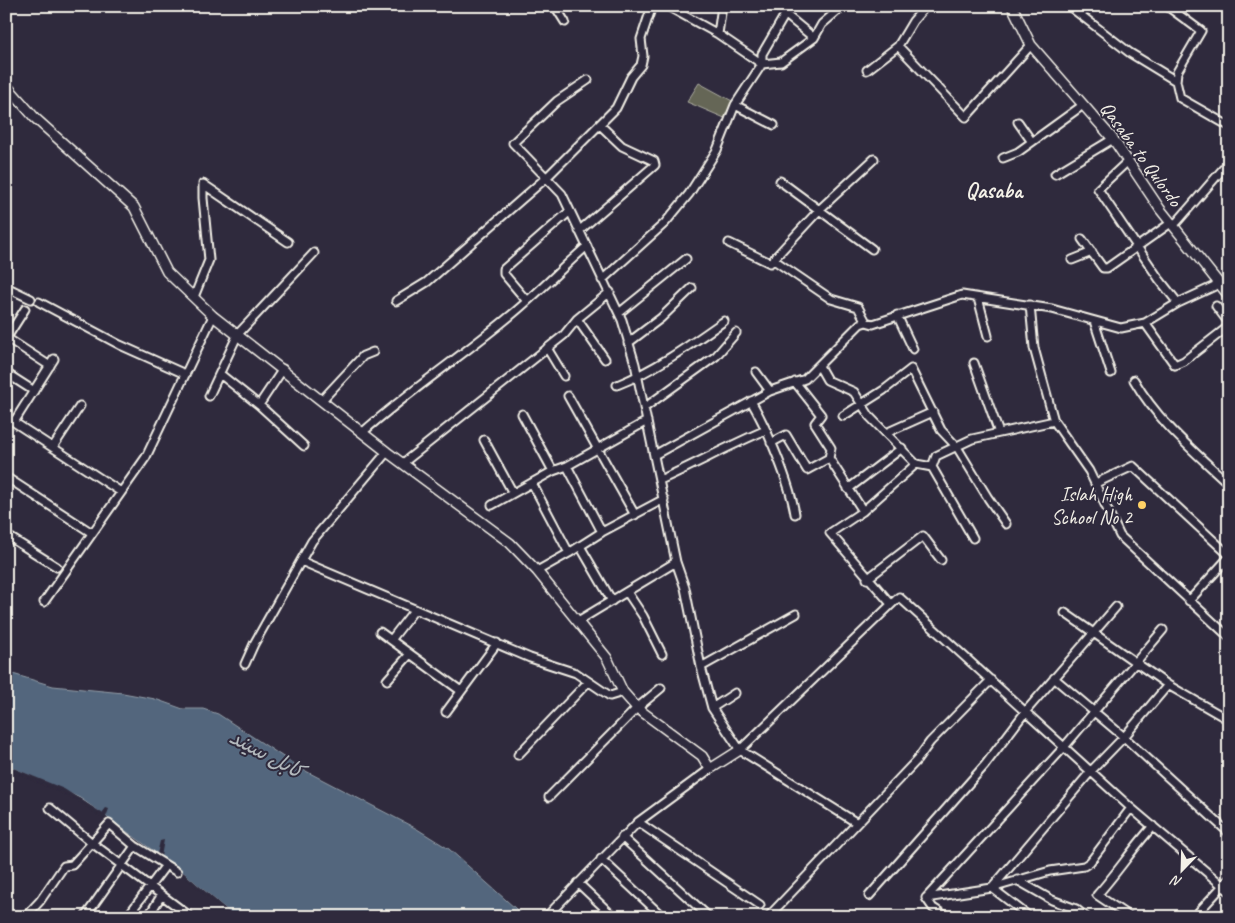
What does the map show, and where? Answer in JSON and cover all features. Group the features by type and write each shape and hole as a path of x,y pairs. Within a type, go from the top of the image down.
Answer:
{"street":[{"path":"555,6 565,22"},
{"path":"396,301 428,282 547,177 616,108 631,77 641,65 643,56 641,39 652,6"},
{"path":"667,6 718,34 762,64 781,62 814,38 822,24 840,7"},
{"path":"718,34 722,6"},
{"path":"602,280 665,223 689,194 717,150 735,105 762,64 762,54 790,6"},
{"path":"867,70 898,46 913,21 926,6"},
{"name":"Qasaba to Qulordo","path":"1012,6 1031,45 1113,139 1173,225 1229,296"},
{"path":"1069,6 1130,53 1176,81"},
{"path":"1166,6 1201,30 1177,72 1176,81 1180,98 1229,126"},
{"path":"786,15 814,38"},
{"path":"898,46 966,117 1031,45"},
{"path":"588,80 557,102 513,143 562,194 619,314 638,377 656,454 676,562 685,588 701,667 712,708 740,750 856,823"},
{"path":"6,85 36,118 134,207 168,272 213,316 387,452 510,543 537,571 607,658 623,692 637,708 702,756 710,769"},
{"path":"735,105 774,125"},
{"path":"1003,158 1018,152 1083,105"},
{"path":"1018,122 1032,142"},
{"path":"579,231 655,165 654,161 622,146 600,124"},
{"path":"1055,174 1113,139"},
{"path":"729,244 768,264 774,260 820,209 874,159"},
{"path":"1128,161 1098,189 1137,248 1178,303"},
{"path":"1082,239 1105,269 1168,225 1173,225 1229,162"},
{"path":"1223,170 1229,176"},
{"path":"780,181 872,248"},
{"path":"194,297 209,260 202,198 203,184 288,242"},
{"path":"526,300 504,274 504,269 570,211"},
{"path":"363,432 398,400 443,369 587,246"},
{"path":"209,396 238,334 314,252"},
{"path":"1072,260 1092,252"},
{"path":"619,314 686,259"},
{"path":"774,260 831,299 858,307 866,322"},
{"path":"656,454 750,401 770,391 805,379 860,324 866,322 873,324 962,295 1030,305 1121,328 1145,323 1178,303 1219,284"},
{"path":"6,287 31,300"},
{"path":"628,343 661,318 692,288"},
{"path":"403,463 564,335 577,319 610,292"},
{"path":"978,298 988,336"},
{"path":"39,302 120,345 185,374"},
{"path":"1030,305 1034,348 1054,421 1096,483 1120,536 1229,637"},
{"path":"1145,323 1175,365 1184,361 1229,324 1216,306"},
{"path":"25,309 6,338 50,366"},
{"path":"897,315 913,349"},
{"path":"44,602 146,457 213,316"},
{"path":"577,319 605,359"},
{"path":"617,385 638,377 724,321"},
{"path":"1094,321 1111,372"},
{"path":"644,408 716,356 736,334"},
{"path":"547,348 564,376"},
{"path":"322,400 362,356 373,352"},
{"path":"14,422 54,359"},
{"path":"974,363 999,433"},
{"path":"819,366 827,380 854,392 870,417 916,464 932,467 973,538"},
{"path":"259,405 283,369"},
{"path":"843,416 911,369 941,430 958,447 988,498 1006,524"},
{"path":"756,372 770,391"},
{"path":"6,373 34,391"},
{"path":"220,374 259,405 304,446"},
{"path":"1134,380 1170,430 1229,484"},
{"path":"796,382 821,415 815,423 831,448 829,458 863,510"},
{"path":"568,396 635,515"},
{"path":"750,401 766,430 793,501 795,514"},
{"path":"53,447 80,406"},
{"path":"886,433 933,412"},
{"path":"522,414 553,471"},
{"path":"6,417 121,492"},
{"path":"492,505 647,421"},
{"path":"932,467 936,456 972,439 1054,421"},
{"path":"660,480 708,459 746,437 766,430"},
{"path":"771,443 786,435 807,470 829,458"},
{"path":"484,440 513,492"},
{"path":"848,488 902,448"},
{"path":"246,664 254,644 312,541 387,452"},
{"path":"891,604 867,579 852,557 830,533 863,510 916,464"},
{"path":"567,466 602,532"},
{"path":"1096,483 1132,466 1229,556 1190,601"},
{"path":"6,477 92,533"},
{"path":"532,483 570,553"},
{"path":"537,571 570,553 602,532 664,499"},
{"path":"6,535 57,567"},
{"path":"867,579 923,536 941,560"},
{"path":"580,546 612,601"},
{"path":"300,561 497,643 576,673 610,696 623,692"},
{"path":"578,621 676,562"},
{"path":"627,592 643,616 662,654"},
{"path":"546,917 638,822 710,769 740,750 900,597 1092,770 1131,808 1226,888"},
{"path":"869,896 985,765 1026,711 1116,607"},
{"path":"391,640 414,609"},
{"path":"1065,613 1095,632 1168,685 1229,720"},
{"path":"701,667 796,614"},
{"path":"926,898 1065,746 1163,630"},
{"path":"380,632 461,691"},
{"path":"446,712 497,643"},
{"path":"387,680 410,654"},
{"path":"1054,678 1124,737 1229,832"},
{"path":"768,917 916,760 930,742 991,680"},
{"path":"518,755 588,682"},
{"path":"992,888 1092,770 1124,737 1168,685"},
{"path":"549,797 637,708 660,688"},
{"path":"712,708 734,693"},
{"path":"50,808 161,896 191,917"},
{"path":"926,898 992,888 1050,871 1084,866 1090,862 1131,808"},
{"path":"638,822 760,905"},
{"path":"25,917 40,901 64,866 72,864 109,824 134,846 177,872"},
{"path":"1130,917 1097,895 1114,876 1132,849 1153,826"},
{"path":"622,837 709,917"},
{"path":"85,917 134,846"},
{"path":"601,860 663,917"},
{"path":"127,917 163,869"},
{"path":"1194,917 1226,888 1229,879"},
{"path":"1017,880 1052,900 1076,909 1086,917"},
{"path":"578,883 614,917"},
{"path":"992,888 1030,917"},
{"path":"148,917 161,896"},
{"path":"926,898 934,908 947,917"},
{"path":"1070,917 1076,909"},
{"path":"774,911 781,917"}],"green space":[{"path":"699,83 734,102 727,119 687,102"}],"water":[{"name":"کابل سيند","path":"6,672 53,686 123,693 155,699 183,709 203,709 218,714 300,768 417,829 449,849 525,917 235,917 183,872 80,798 6,765"}],"pier":[{"path":"6,765 64,789 102,813 106,808 109,809 106,817 157,854 160,841 164,840 161,857 183,872 235,917 231,917 183,875 78,800 6,768"}],"place":[{"name":"Islah High School No 2","path":"1142,505"}],"district":[{"name":"Qasaba","path":"994,191"}]}
